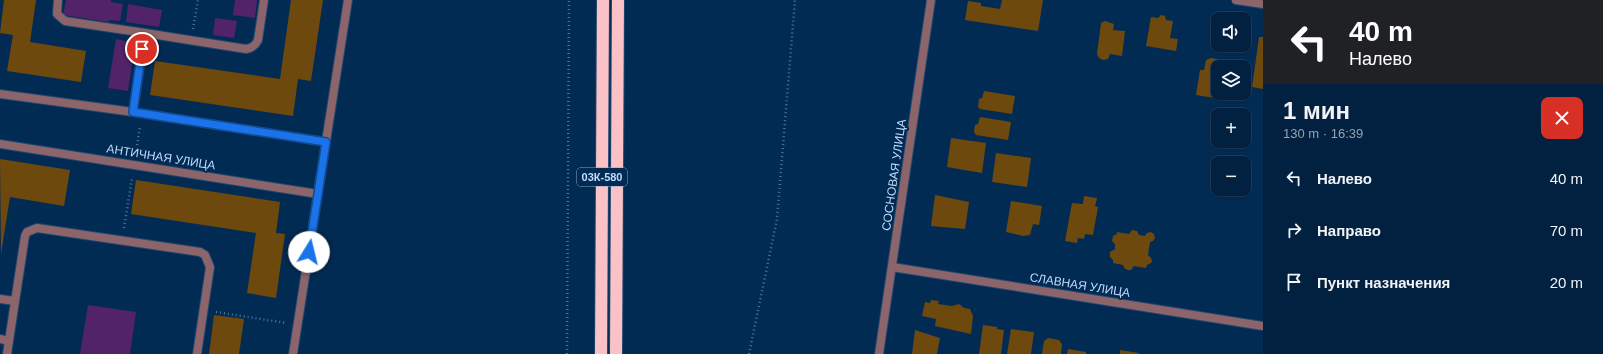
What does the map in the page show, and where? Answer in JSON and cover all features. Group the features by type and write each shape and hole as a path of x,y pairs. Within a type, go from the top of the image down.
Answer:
{"highway":[{"name":"03К-580","path":"601,354 603,0"},
{"name":"03К-580","path":"616,354 618,0"}],"street":[{"path":"58,0 57,14 65,21 246,49 251,48 258,40 264,0"},
{"path":"293,354 348,0"},
{"name":"СОСНОВАЯ УЛИЦА","path":"879,354 931,0"},
{"path":"1236,0 1263,4"},
{"path":"133,112 145,33"},
{"path":"0,94 133,112 326,142"},
{"name":"АНТИЧНАЯ УЛИЦА","path":"0,144 318,194"},
{"path":"7,354 25,236 27,232 37,228 200,252 205,255 210,267 197,354"},
{"name":"СЛАВНАЯ УЛИЦА","path":"892,267 1263,326"},
{"path":"0,299 15,301"},
{"path":"0,339 10,341"}],"path":[{"path":"192,40 198,0"},
{"path":"567,354 569,0"},
{"path":"749,354 777,219 795,0"},
{"path":"203,310 298,325"}],"shaded area":[{"path":"66,0 111,0 111,2 123,4 120,21 109,20 109,22 63,15"},
{"path":"235,0 257,0 255,18 233,15"},
{"path":"128,4 162,10 159,27 126,22"},
{"path":"215,18 237,21 234,38 213,35"},
{"path":"116,39 135,43 128,91 108,88"},
{"path":"88,305 136,312 130,354 80,354"}],"building":[{"path":"4,0 36,0 30,42 86,51 81,82 7,71 13,35 0,33"},
{"path":"291,0 323,0 311,81 298,79 293,116 150,95 155,61 280,79"},
{"path":"1002,0 1043,0 1038,31 965,20 968,1 981,3 981,6 1000,9"},
{"path":"1161,15 1165,16 1166,20 1173,21 1170,38 1178,39 1176,51 1146,46 1151,17 1158,18"},
{"path":"1105,21 1114,24 1113,30 1125,31 1122,56 1110,54 1108,59 1103,60 1099,58 1097,54 1101,23"},
{"path":"1259,37 1263,37 1263,89 1252,87"},
{"path":"1211,58 1224,60 1211,60 1211,97 1196,95 1200,70 1204,70 1206,60"},
{"path":"984,91 1015,96 1012,114 980,109 978,107 979,99 982,98"},
{"path":"980,117 1011,122 1008,140 976,135 974,132 975,125 978,124"},
{"path":"951,138 986,143 982,173 947,167"},
{"path":"996,153 1031,158 1027,187 992,182"},
{"path":"0,159 70,170 64,206 10,197 1,254"},
{"path":"136,180 280,202 276,233 285,234 276,298 247,293 256,233 131,214"},
{"path":"935,195 969,202 965,229 931,226"},
{"path":"1084,196 1097,198 1095,206 1098,207 1093,235 1085,234 1084,239 1078,238 1077,243 1065,241 1072,203 1083,204"},
{"path":"1011,201 1042,206 1039,225 1033,224 1030,235 1023,236 1006,232"},
{"path":"1132,230 1137,231 1139,235 1145,236 1147,233 1151,232 1154,234 1155,238 1150,242 1148,255 1152,261 1146,268 1134,266 1131,270 1128,270 1125,269 1123,265 1113,263 1113,260 1110,257 1110,252 1115,249 1115,244 1112,241 1113,236 1117,234 1117,232 1129,234"},
{"path":"931,300 939,301 938,304 952,306 959,304 964,308 970,309 973,316 971,334 935,326 936,319 922,316 925,302 930,303"},
{"path":"214,315 244,319 239,354 209,354"},
{"path":"983,325 997,327 997,329 1004,330 1001,354 979,354"},
{"path":"1011,329 1034,332 1031,354 1007,354"},
{"path":"915,330 940,338 937,354 912,354"},
{"path":"1048,338 1059,340 1062,344 1061,354 1042,354 1044,341"},
{"path":"1068,349 1086,352 1086,354 1067,354"},
{"path":"1120,350 1139,353 1139,354 1120,354"}],"route":[{"path":"142,49 133,112 326,142 309,252"}]}
